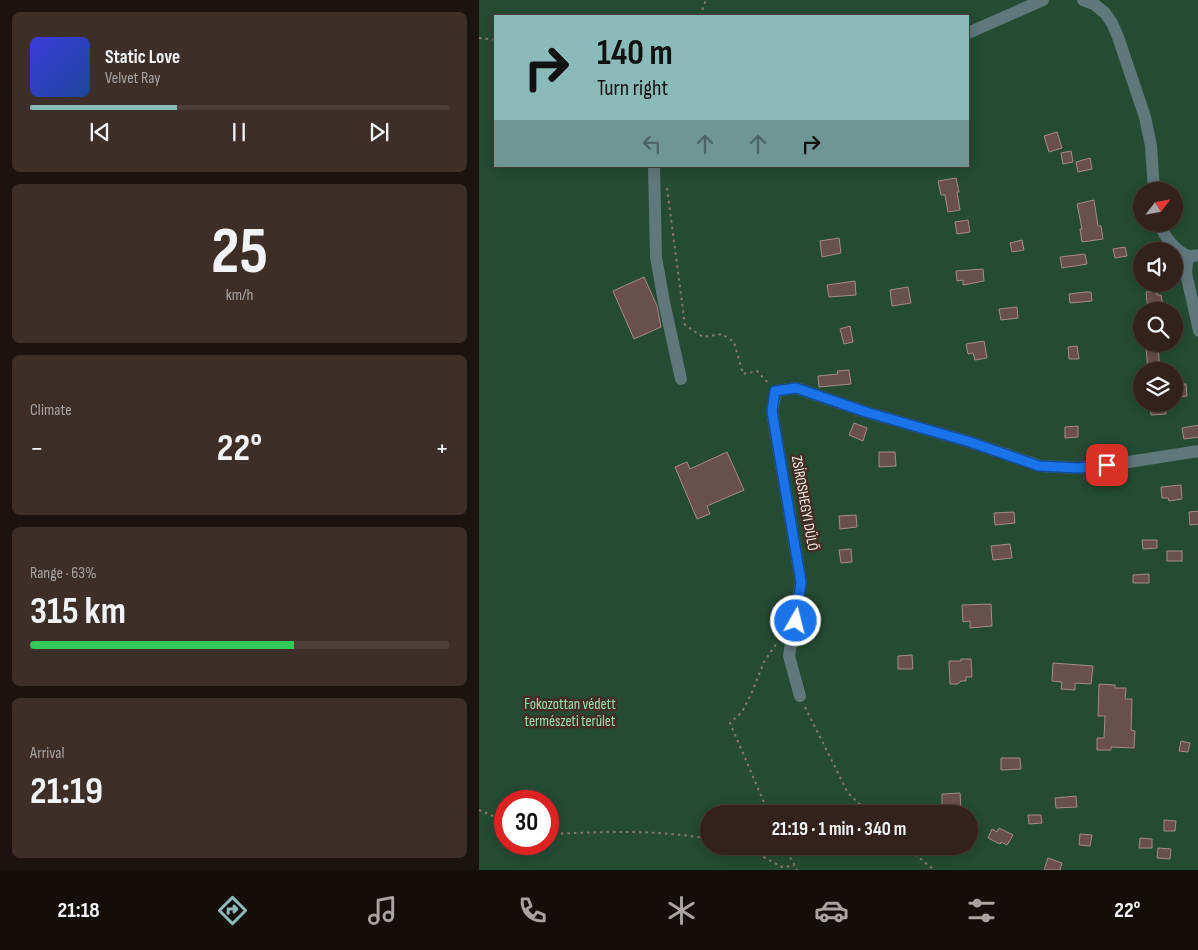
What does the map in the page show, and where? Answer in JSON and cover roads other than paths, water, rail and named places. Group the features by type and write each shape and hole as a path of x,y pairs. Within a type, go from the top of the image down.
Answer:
{"street":[{"path":"969,33 1043,0"},
{"path":"1083,0 1094,4 1105,13 1118,37 1145,118 1151,146 1153,182"},
{"path":"654,167 656,257 681,379"},
{"path":"1163,232 1178,250 1193,256 1186,272 1198,331"},
{"name":"ZSÍROSHEGYI DŰLŐ","path":"800,696 789,656 801,582 772,411 775,391 796,388 866,412 970,442 1039,466 1078,468 1198,451"}],"park label":[{"name":"Fokozottan védett természeti terület","path":"570,712"}]}
